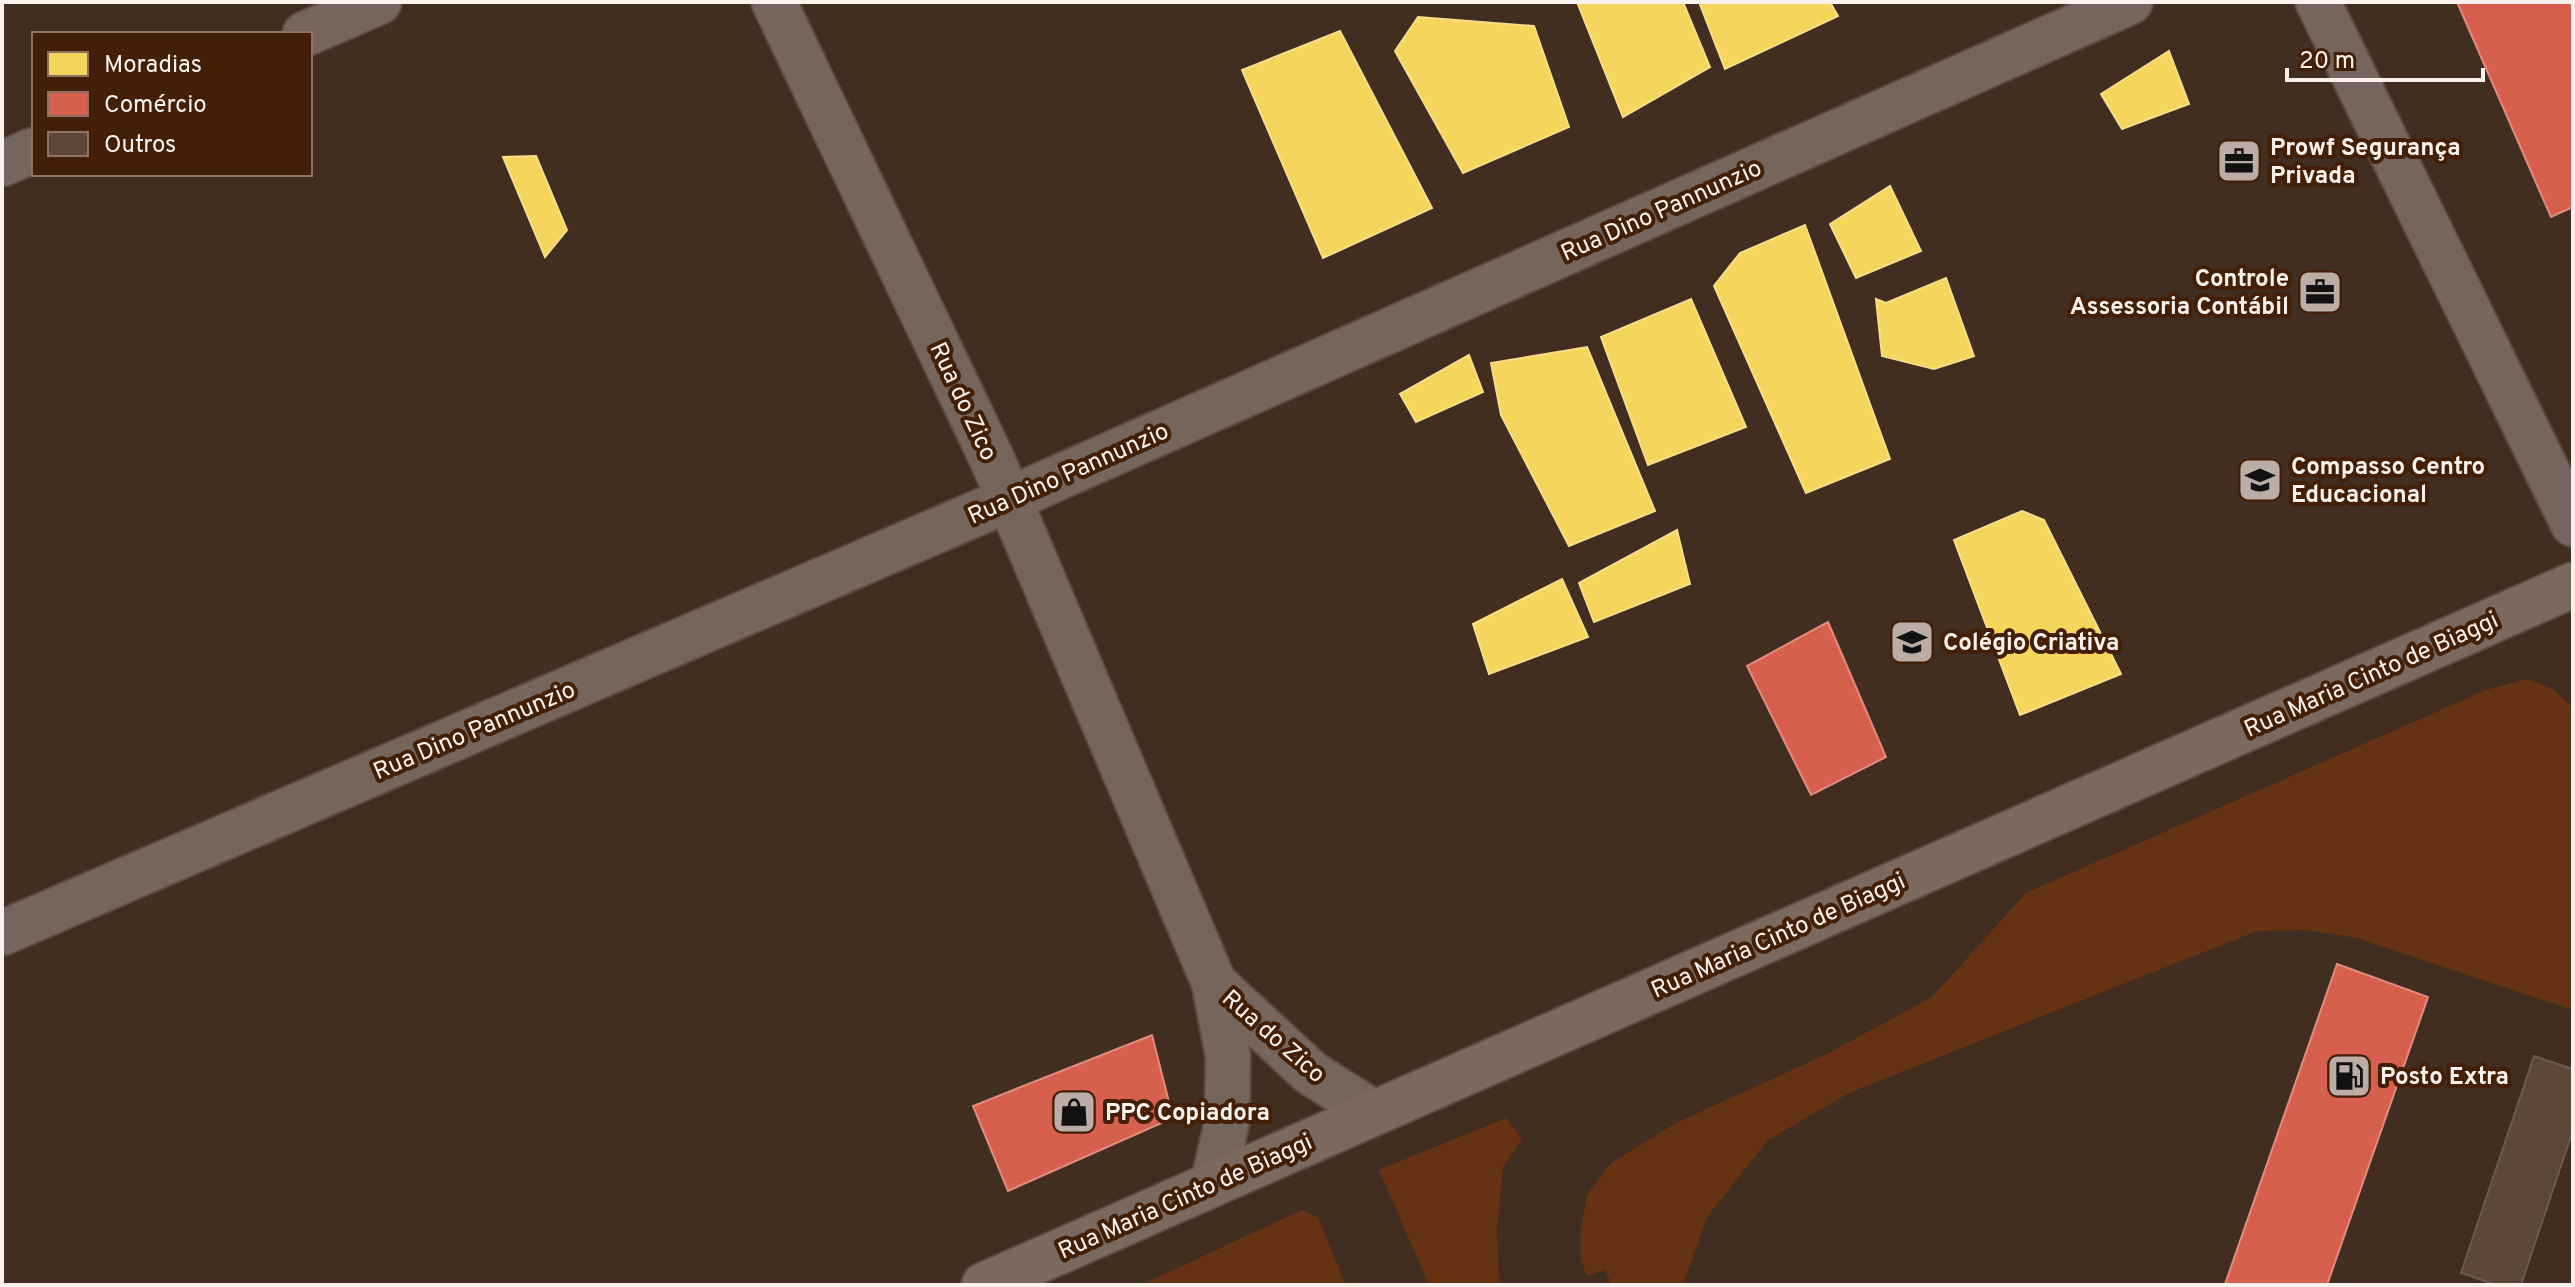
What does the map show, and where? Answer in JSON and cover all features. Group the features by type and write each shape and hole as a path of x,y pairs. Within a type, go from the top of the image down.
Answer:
{"main road":[{"name":"Rua Maria Cinto de Biaggi","path":"984,1285 2573,585"}],"street":[{"path":"310,32 379,2"},
{"name":"Rua do Zico","path":"774,2 1010,499 1214,983 1228,1056 1227,1122 1213,1183"},
{"name":"Rua Dino Pannunzio","path":"2,933 1010,499 2130,2"},
{"path":"2318,2 2573,524"},
{"path":"2,164 32,151"},
{"name":"Rua do Zico","path":"1214,983 1311,1073 1374,1113"}],"shaded area":[{"path":"2526,679 2551,688 2573,708 2573,1010 2357,938 2307,930 2257,931 1851,1092 1768,1140 1707,1217 1683,1285 1612,1285 1605,1270 1587,1276 1581,1260 1581,1229 1587,1195 1611,1163 1676,1123 1827,1054 1932,997 2026,893 2486,690"},
{"path":"1506,1118 1522,1139 1503,1167 1497,1227 1499,1285 1429,1285 1379,1170"},
{"path":"1302,1210 1318,1218 1346,1285 1141,1285"}],"building: Moradias":[{"path":"1577,2 1683,2 1710,67 1623,117"},
{"path":"1699,2 1830,2 1838,16 1725,69"},
{"path":"1418,17 1534,26 1569,127 1463,173 1395,51"},
{"path":"1340,31 1432,208 1323,258 1242,70"},
{"path":"2169,51 2189,104 2122,129 2101,94"},
{"path":"536,156 567,230 545,257 503,157"},
{"path":"1890,186 1921,251 1856,278 1830,224"},
{"path":"1805,225 1890,459 1806,493 1714,286 1740,253"},
{"path":"1946,278 1974,356 1934,369 1882,356 1876,299 1886,303"},
{"path":"1691,299 1746,427 1648,465 1601,337"},
{"path":"1587,347 1655,511 1569,546 1501,415 1491,363"},
{"path":"1469,355 1483,392 1416,422 1400,394"},
{"path":"2022,511 2044,520 2121,674 2020,715 1954,540"},
{"path":"1677,530 1690,584 1594,622 1579,583"},
{"path":"1562,579 1588,637 1489,674 1473,624"}],"building: Comércio":[{"path":"2457,2 2573,2 2573,207 2551,217"},
{"path":"1828,622 1886,757 1811,795 1747,666"},
{"name":"Posto Extra","path":"2337,964 2428,997 2327,1285 2225,1284"},
{"name":"PPC Copiadora","path":"1152,1035 1173,1118 1008,1191 973,1106"}],"building: Outros":[{"path":"2534,1056 2573,1069 2573,1130 2521,1285 2496,1285 2461,1273"}],"place":[{"name":"Prowf Segurança Privada","path":"2239,161"},
{"name":"Controle Assessoria Contábil","path":"2320,292"},
{"name":"Compasso Centro Educacional","path":"2260,480"},
{"name":"Colégio Criativa","path":"1912,642"},
{"name":"Posto Extra","path":"2349,1076"},
{"name":"PPC Copiadora","path":"1074,1112"}]}
